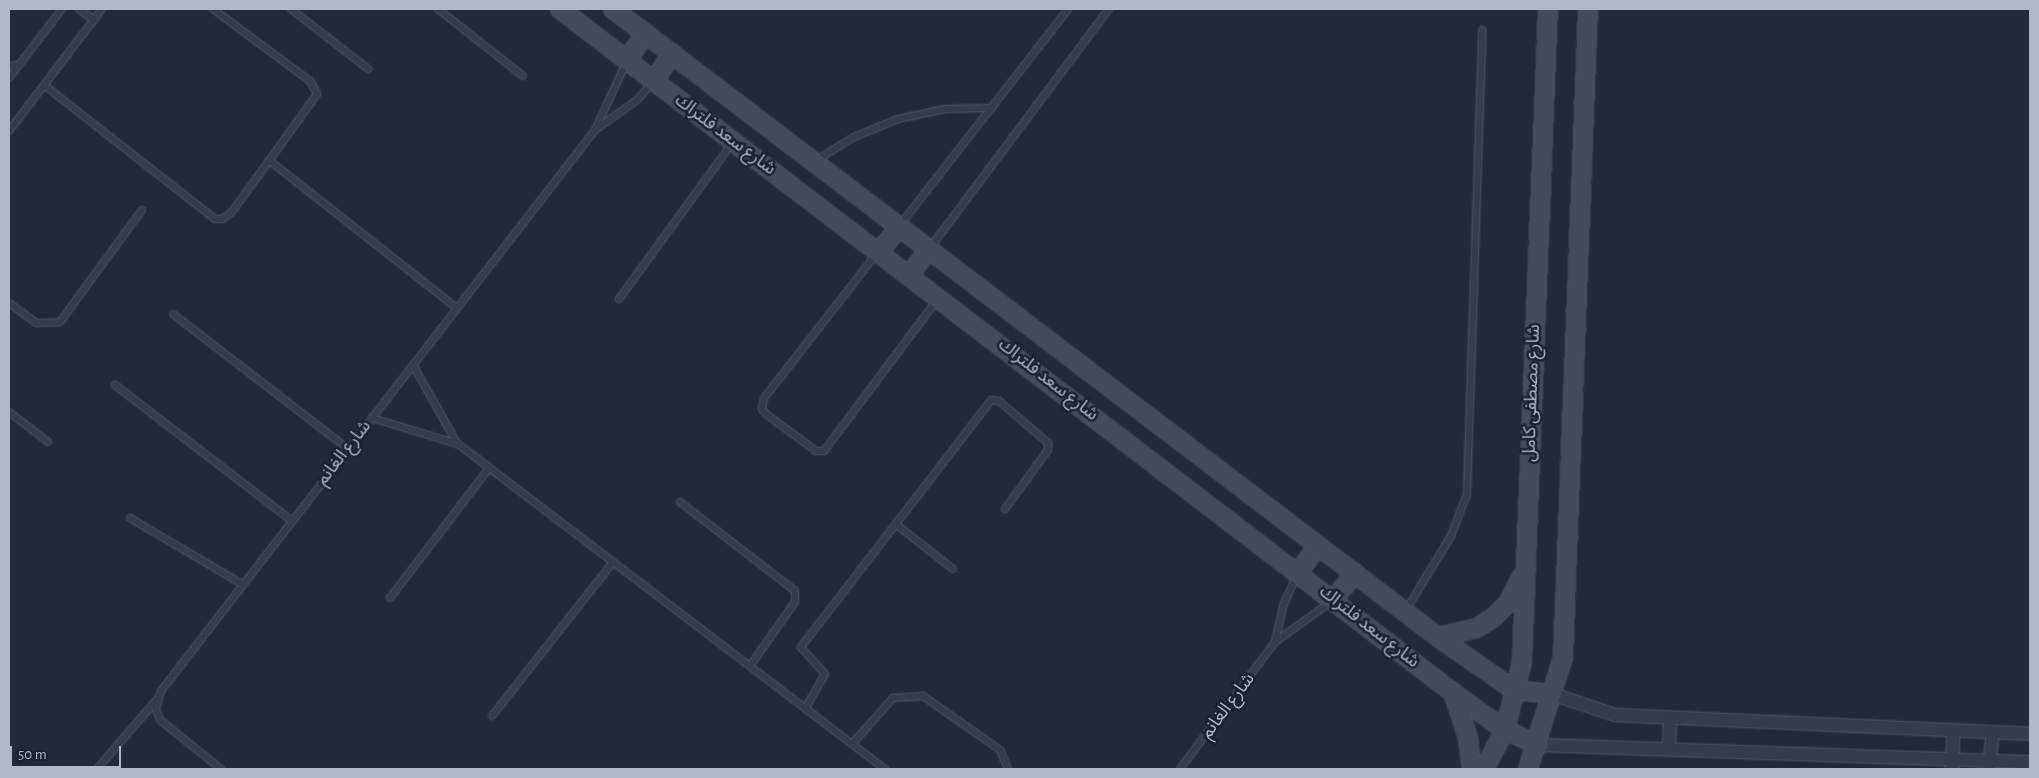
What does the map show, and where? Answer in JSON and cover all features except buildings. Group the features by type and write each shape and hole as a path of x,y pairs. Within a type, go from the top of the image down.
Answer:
{"street":[{"name":"شارع سعد فلتراك","path":"560,9 910,274 1452,692 1504,730 1539,745"},
{"name":"شارع سعد فلتراك","path":"613,9 1438,636 1514,690 1552,694"},
{"name":"شارع مصطفى كامل","path":"1484,769 1504,730 1522,662 1548,9"},
{"path":"1528,769 1539,745 1563,657 1588,9"},
{"path":"627,60 645,34"},
{"path":"654,81 672,53"},
{"path":"879,252 899,227"},
{"path":"910,274 929,248"},
{"path":"1298,573 1318,546"},
{"path":"1438,636 1471,630 1494,617 1508,603 1525,566"},
{"path":"1333,600 1355,573"},
{"path":"1452,692 1468,738 1472,769"},
{"path":"1552,694 1615,715 2030,734"},
{"path":"1669,747 1670,719"},
{"path":"1952,769 1953,731"},
{"path":"1990,765 1993,733"},
{"path":"1539,745 1952,756 1990,765 2030,762"}],"lane":[{"path":"9,78 62,9"},
{"path":"79,9 94,20"},
{"path":"9,131 102,9"},
{"path":"44,85 215,219 232,212 317,94 310,81 213,9"},
{"path":"291,9 368,69"},
{"path":"438,9 523,76"},
{"path":"899,227 1068,9"},
{"path":"929,248 1109,9"},
{"path":"1405,611 1451,536 1467,494 1482,30"},
{"name":"شارع الغانم","path":"97,769 158,698 242,584 595,130 627,60"},
{"path":"9,67 20,64"},
{"name":"شارع الغانم","path":"595,130 630,106 654,81"},
{"path":"814,162 854,136 898,119 944,109 992,108"},
{"path":"619,299 734,141"},
{"path":"270,161 457,308"},
{"path":"9,303 37,324 60,322 142,210"},
{"path":"879,252 764,398 762,409 766,414 816,451 824,451 940,297"},
{"path":"173,314 348,449"},
{"path":"413,365 458,444"},
{"path":"114,385 292,520"},
{"path":"805,709 825,674 802,653 801,647 898,525 991,400 998,401 1048,443 1048,450 1005,509"},
{"path":"9,412 48,442"},
{"path":"372,418 458,444 852,744 875,766 885,769"},
{"path":"390,598 489,468"},
{"path":"680,502 795,591 795,602 750,666"},
{"path":"130,518 242,584"},
{"path":"898,525 953,569"},
{"path":"492,716 613,562"},
{"name":"شارع الغانم","path":"1275,642 1283,606 1298,573"},
{"name":"شارع الغانم","path":"1180,769 1275,642 1333,600"},
{"path":"852,744 894,698 908,694 924,696 1000,750 1008,769"},
{"path":"158,698 158,714 167,728 221,769"}]}
